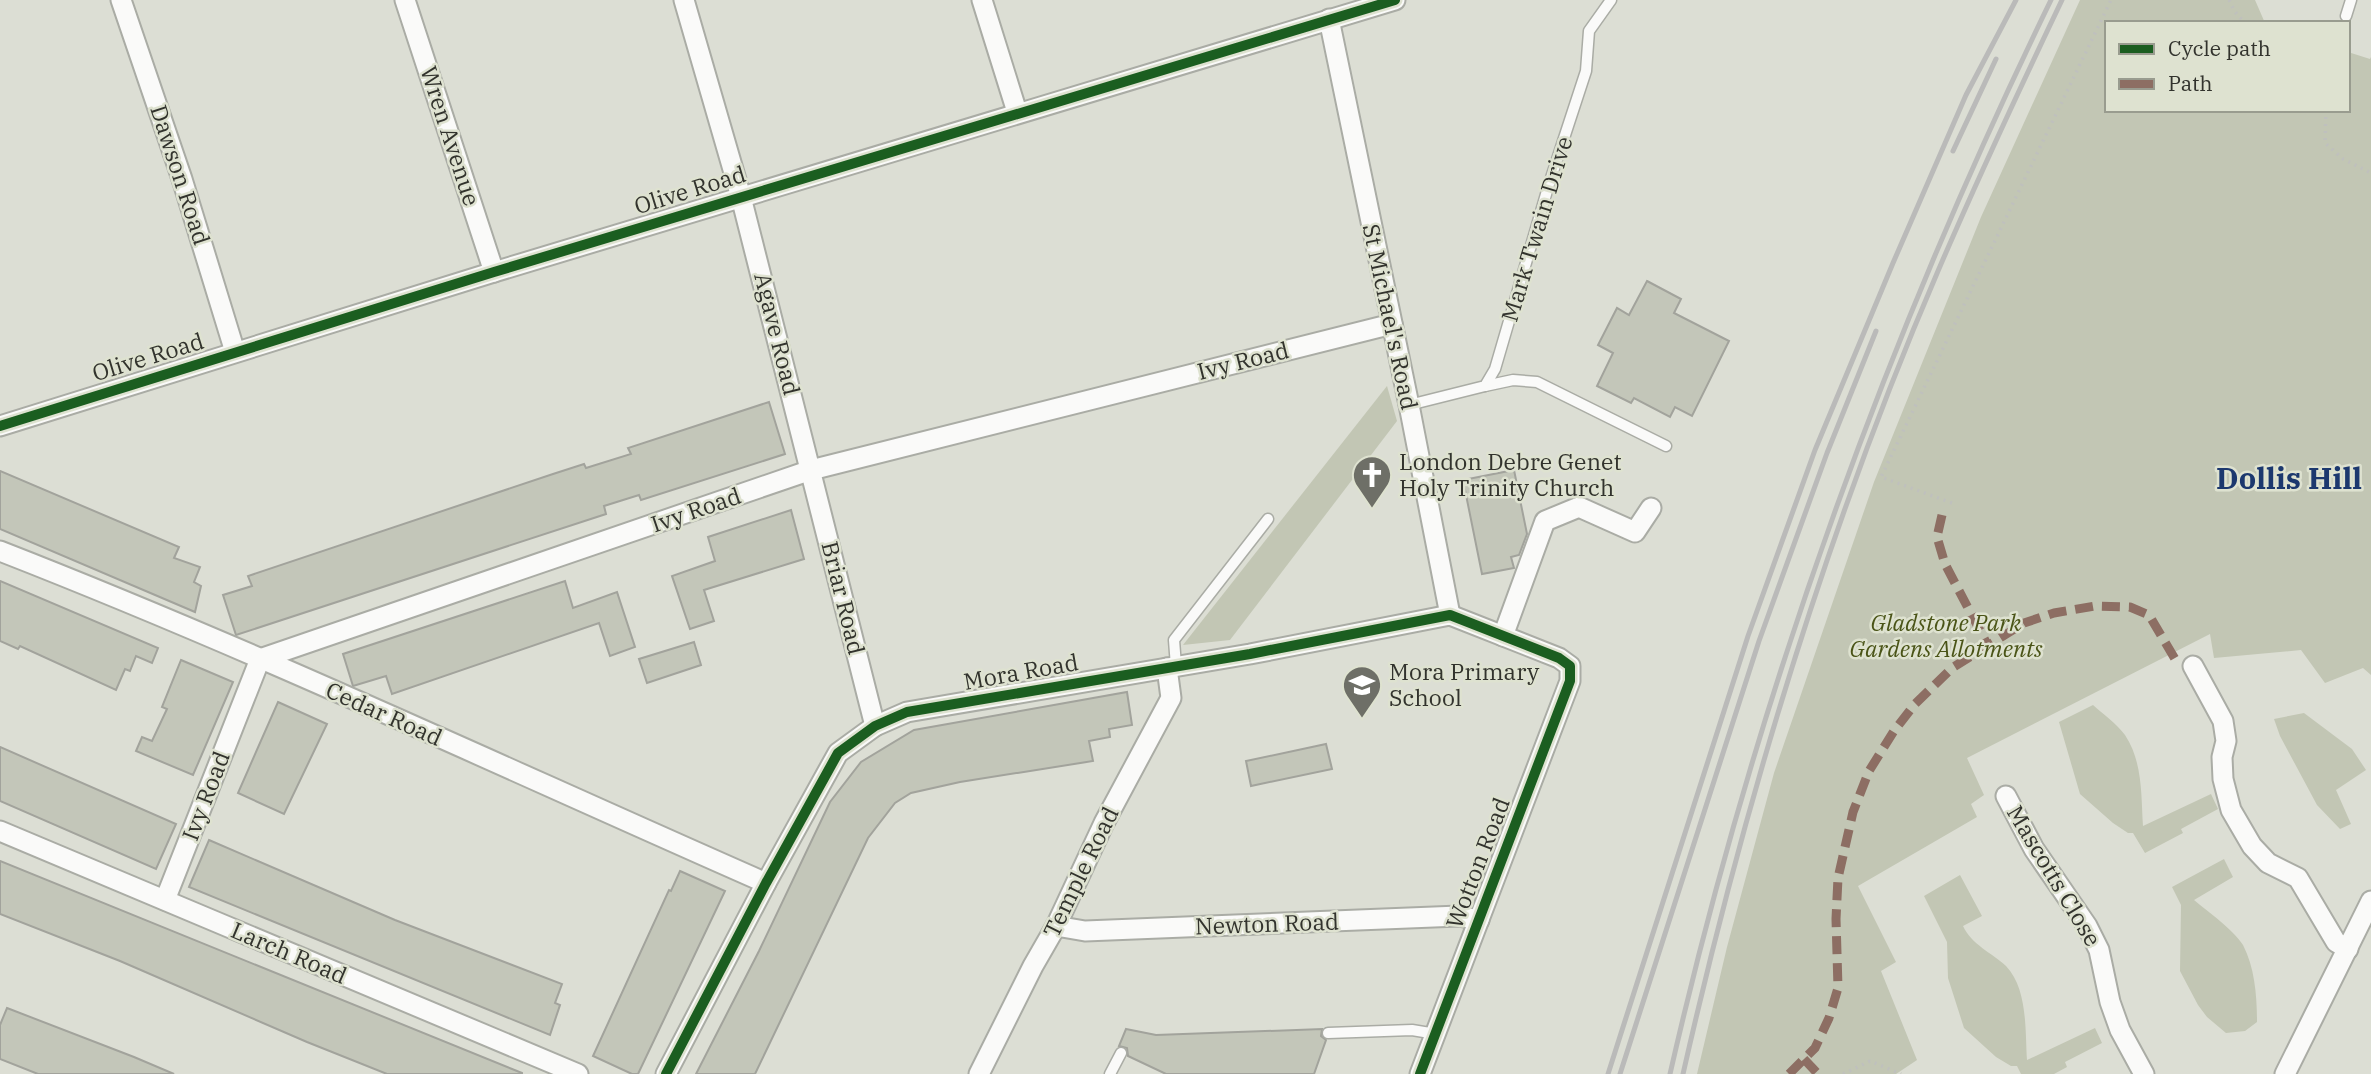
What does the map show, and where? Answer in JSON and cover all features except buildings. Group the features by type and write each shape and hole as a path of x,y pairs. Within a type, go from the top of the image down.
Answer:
{"street":[{"name":"Dawson Road","path":"121,0 183,179 235,352"},
{"name":"Wren Avenue","path":"405,0 494,272"},
{"name":"Agave Road","path":"684,0 741,197 811,470"},
{"path":"982,0 1017,112"},
{"name":"Olive Road","path":"0,426 1017,112 1395,0"},
{"name":"St Michael's Road","path":"1329,19 1450,615"},
{"name":"Ivy Road","path":"165,900 260,659 811,470 1392,324"},
{"name":"Briar Road","path":"811,470 875,726"},
{"path":"1450,615 1503,636 1545,522 1579,507 1635,532 1651,508"},
{"name":"Cedar Road","path":"0,551 101,590 260,659 765,883"},
{"name":"Mora Road","path":"666,1074 765,883 838,753 875,726 907,712 1172,667 1450,615"},
{"name":"Wotton Road","path":"1420,1074 1570,681 1570,666 1559,658 1503,636"},
{"path":"2193,666 2223,721 2226,741 2222,757 2223,779 2231,810 2252,846 2268,863 2298,878 2336,942 2348,949"},
{"name":"Temple Road","path":"979,1074 1056,926 1104,823 1171,698 1172,667"},
{"name":"Mascotts Close","path":"2006,796 2034,849 2065,893 2099,950 2110,1002 2120,1030 2144,1074"},
{"name":"Larch Road","path":"0,831 578,1074"},
{"path":"2285,1074 2371,901"},
{"name":"Newton Road","path":"1056,926 1085,931 1459,916 1479,920"}],"lane":[{"name":"Mark Twain Drive","path":"1485,386 1495,369 1549,184 1586,71 1589,31 1611,0"},
{"path":"2346,16 2351,0"},
{"path":"1409,405 1513,380 1537,382 1666,446"},
{"path":"1172,667 1174,640 1268,519"},
{"path":"1328,1033 1412,1030 1436,1034"},
{"path":"1110,1074 1121,1053"}],"path":[{"path":"1952,503 1881,477 2111,0"},
{"path":"2229,0 2243,21"},
{"path":"2326,112 2325,143 2343,159 2371,173"},
{"path":"1843,1074 1870,1061 1901,1074"}],"green space":[{"name":"Gladstone Park Gardens Allotments","path":"2080,0 2255,0 2264,21 2105,21 2105,112 2350,112 2350,53 2370,59 2371,57 2371,675 2363,668 2325,683 2301,650 2214,658 2210,634 1967,758 1984,795 1971,804 1977,817 1858,886 1896,962 1881,971 1917,1060 1896,1074 1697,1074 1727,947 1774,773 1874,482 1981,217"},
{"path":"1387,386 1397,421 1230,640 1183,645"},
{"path":"2093,705 2118,727 2131,745 2140,779 2143,826 2211,794 2218,809 2181,829 2183,833 2145,853 2133,833 2128,833 2113,823 2080,794 2059,722"},
{"path":"2304,713 2352,749 2366,770 2336,790 2351,824 2340,829 2317,805 2280,736 2274,719"},
{"path":"2224,859 2233,877 2194,900 2227,927 2243,945 2253,973 2257,1012 2257,1022 2245,1031 2226,1033 2207,1017 2198,1005 2180,971 2181,905 2172,887"},
{"path":"1960,875 1982,916 1963,926 1976,943 2006,966 2018,986 2024,1011 2027,1060 2095,1028 2102,1043 2065,1062 2067,1067 2054,1074 2021,1074 2017,1066 2011,1066 1996,1057 1964,1028 1948,978 1947,942 1924,896"}],"railway":[{"path":"1608,1074 1748,636 1815,450 1966,95 2016,0"},
{"path":"1670,1074 1742,797 1830,526 1879,392 1933,260 1990,129 2051,0"},
{"path":"1683,1074 1733,870 1792,667 1825,566 1860,467 1938,271 2062,0"},
{"path":"1953,151 1996,59"},
{"path":"1620,1074 1759,641 1827,453 1876,331"}],"marked path":[{"path":"1942,515 1937,537 1945,564 1987,644"},
{"path":"1789,1074 1815,1048 1829,1018 1838,988 1838,878 1853,812 1869,771 1915,704 1952,668 2024,623 2054,613 2095,606 2130,607 2149,615 2175,659"},
{"path":"1804,1059 1818,1074"}],"cycle path":[{"path":"0,426 494,272 1395,0"},
{"path":"666,1074 838,753 875,726 907,712 1250,654 1450,615 1559,658 1570,666 1570,681 1420,1074"}],"place":[{"name":"London Debre Genet Holy Trinity Church","path":"1372,509"},
{"name":"Mora Primary School","path":"1362,719"}],"district":[{"name":"Dollis Hill","path":"2289,479"}]}
